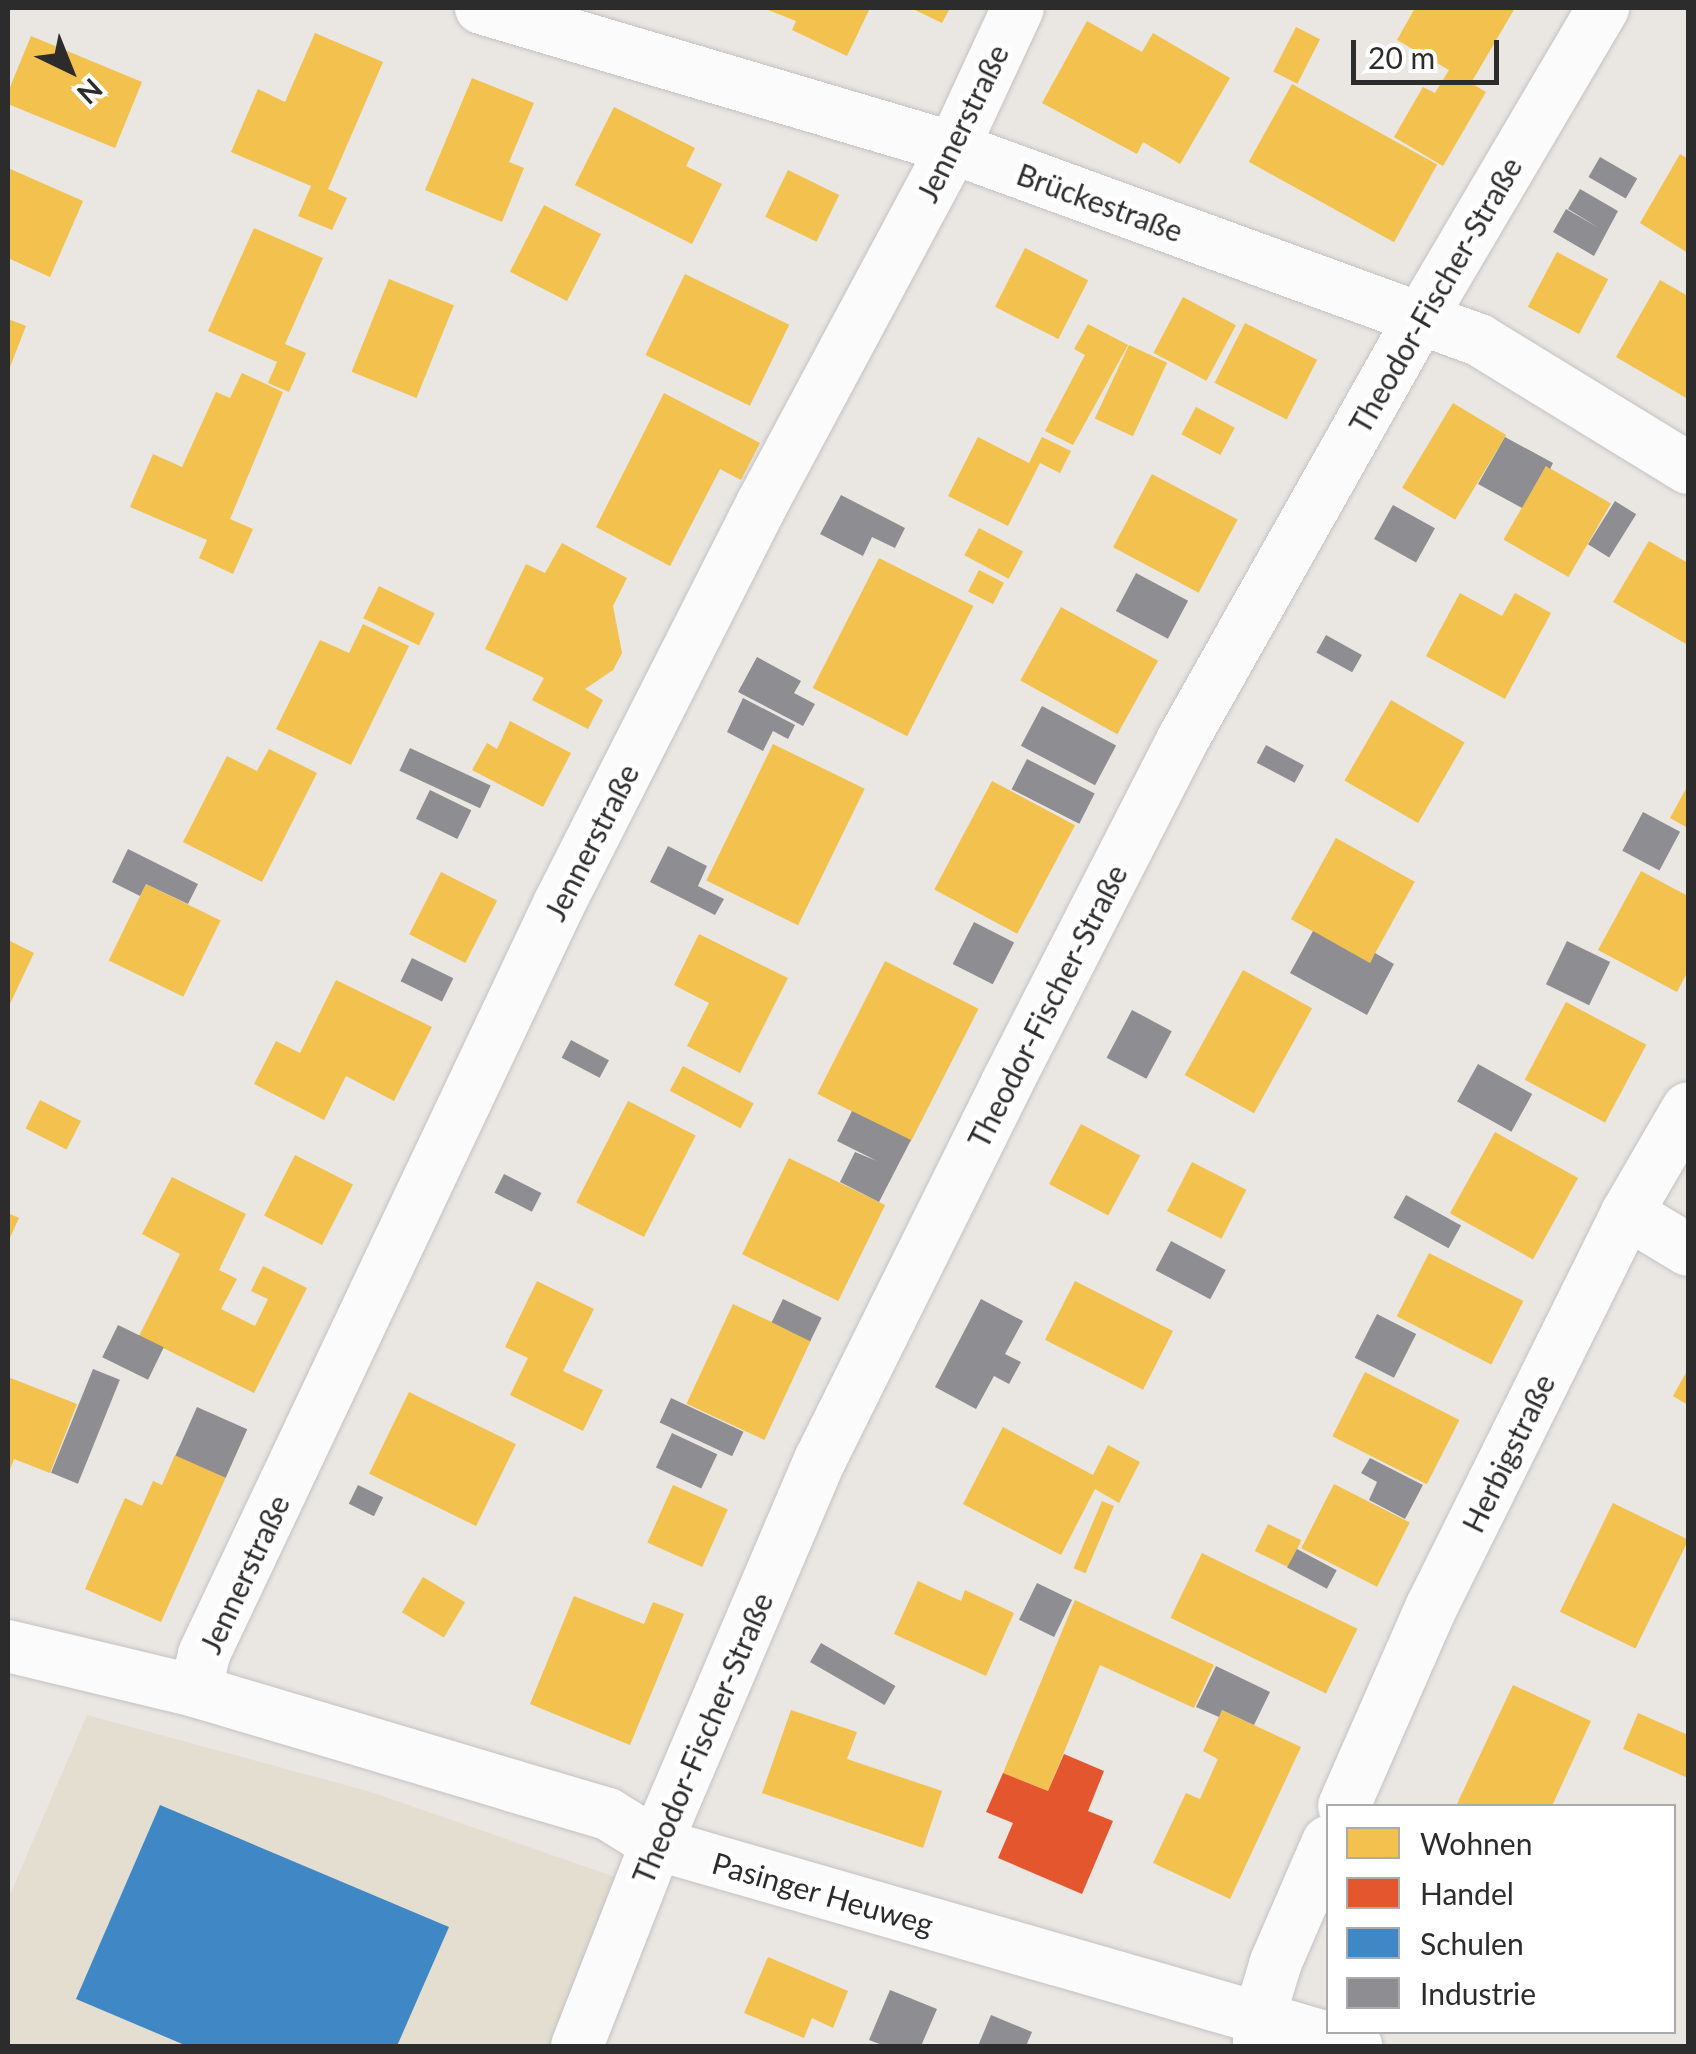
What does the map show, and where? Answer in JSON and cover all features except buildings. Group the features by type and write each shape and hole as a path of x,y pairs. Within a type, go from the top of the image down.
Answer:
{"street":[{"name":"Brückestraße","path":"481,8 952,148 1478,340 1688,468"},
{"name":"Jennerstraße","path":"194,1692 204,1654 559,904 763,502 952,148 1018,8"},
{"name":"Theodor-Fischer-Straße","path":"577,2046 656,1844 820,1460 1007,1082 1183,739 1420,319 1603,8"},
{"name":"Herbigstraße","path":"1345,1804 1432,1606 1627,1214 1688,1108"},
{"path":"1627,1214 1688,1250"},
{"name":"Pasinger Heuweg","path":"8,1646 194,1692 608,1814 656,1844 1259,2032 1356,2046"},
{"path":"1259,2032 1276,1962 1326,1847"}],"shaded area":[{"path":"87,1715 371,1792 621,1879 550,2046 8,2046 8,1899"}]}
